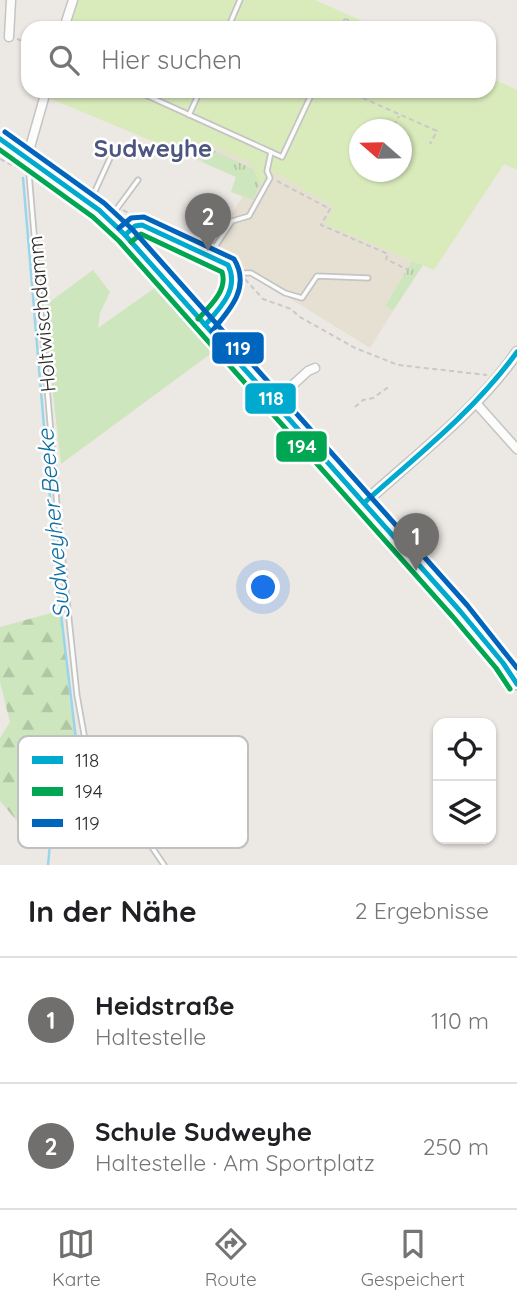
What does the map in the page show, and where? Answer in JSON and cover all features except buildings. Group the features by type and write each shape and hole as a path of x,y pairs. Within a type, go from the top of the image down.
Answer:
{"main road":[{"path":"0,139 89,204 125,235 485,640 517,684"}],"street":[{"path":"9,37 11,0"},
{"path":"66,21 73,0"},
{"path":"27,158 44,98"},
{"path":"125,235 135,226 142,225 228,265 233,273 234,284 205,325"},
{"path":"364,503 475,402 497,380 517,352"},
{"path":"274,402 308,371 315,368"},
{"path":"475,402 517,449"}],"lane":[{"path":"231,21 240,0"},
{"path":"152,98 282,157 310,98"},
{"path":"189,116 197,98"},
{"path":"208,257 232,221 249,216 270,178 267,171 271,152"},
{"path":"89,204 111,156"},
{"name":"Holtwischdamm","path":"27,158 57,505 77,695 84,736"},
{"path":"108,219 138,180"},
{"path":"233,273 251,274 285,293 303,298 317,276 368,278"},
{"name":"Holtwischdamm","path":"153,848 164,865"}],"path":[{"path":"9,37 21,41"},
{"path":"362,98 436,131 430,144"},
{"path":"398,119 400,115"},
{"path":"0,159 23,172 29,172"},
{"path":"270,178 330,209 321,225 388,254 386,260 408,270"},
{"path":"293,190 295,184"},
{"path":"119,208 139,219 142,225"},
{"path":"233,273 250,282 263,299 291,309 300,317 377,358 398,365 484,374 497,380"},
{"path":"355,407 390,386"}],"shaded area":[{"path":"206,142 276,173 334,207 326,224 412,261 385,306 393,311 370,348 210,249 243,196 231,192 236,177 195,159"}],"green space":[{"path":"77,0 315,0 362,21 71,21"},
{"path":"496,80 517,90 517,170 504,164 434,270 325,224 334,207 276,173 260,184 252,164 206,142 195,159 49,98 496,98"},
{"path":"208,148 253,169 260,184 253,200 231,192 236,177 202,162"},
{"path":"412,261 423,265 393,311 385,306"},
{"path":"93,270 110,292 100,313 98,328 156,287 213,352 61,464 43,307"},
{"path":"62,610 70,703 77,736 18,736 18,822 0,801 0,738 10,722 0,682 0,627"}],"waterway":[{"name":"Sudweyher Beeke","path":"0,151 22,167"},
{"name":"Sudweyher Beeke","path":"23,178 57,581 76,736"},
{"name":"Sudweyher Beeke","path":"48,865 50,848"}],"transit line":[{"name":"119","path":"5,132 104,203 132,229 467,605 517,668"},
{"name":"118","path":"0,139 99,210 125,235 460,611 517,684"},
{"name":"194","path":"0,150 93,217 119,241 453,617 510,689"},
{"name":"119","path":"119,228 131,218 144,217 234,259 239,269 239,289 231,306 212,331"},
{"name":"118","path":"125,235 135,226 142,225 228,265 232,282 227,298 205,325"},
{"name":"194","path":"131,242 141,234 222,272 220,291 198,319"},
{"name":"118","path":"364,503 464,413 517,352"}],"place":[{"name":"Schule Sudweyhe","path":"208,251"},
{"name":"Heidstraße","path":"416,571"}],"district":[{"name":"Sudweyhe","path":"153,148"}]}
